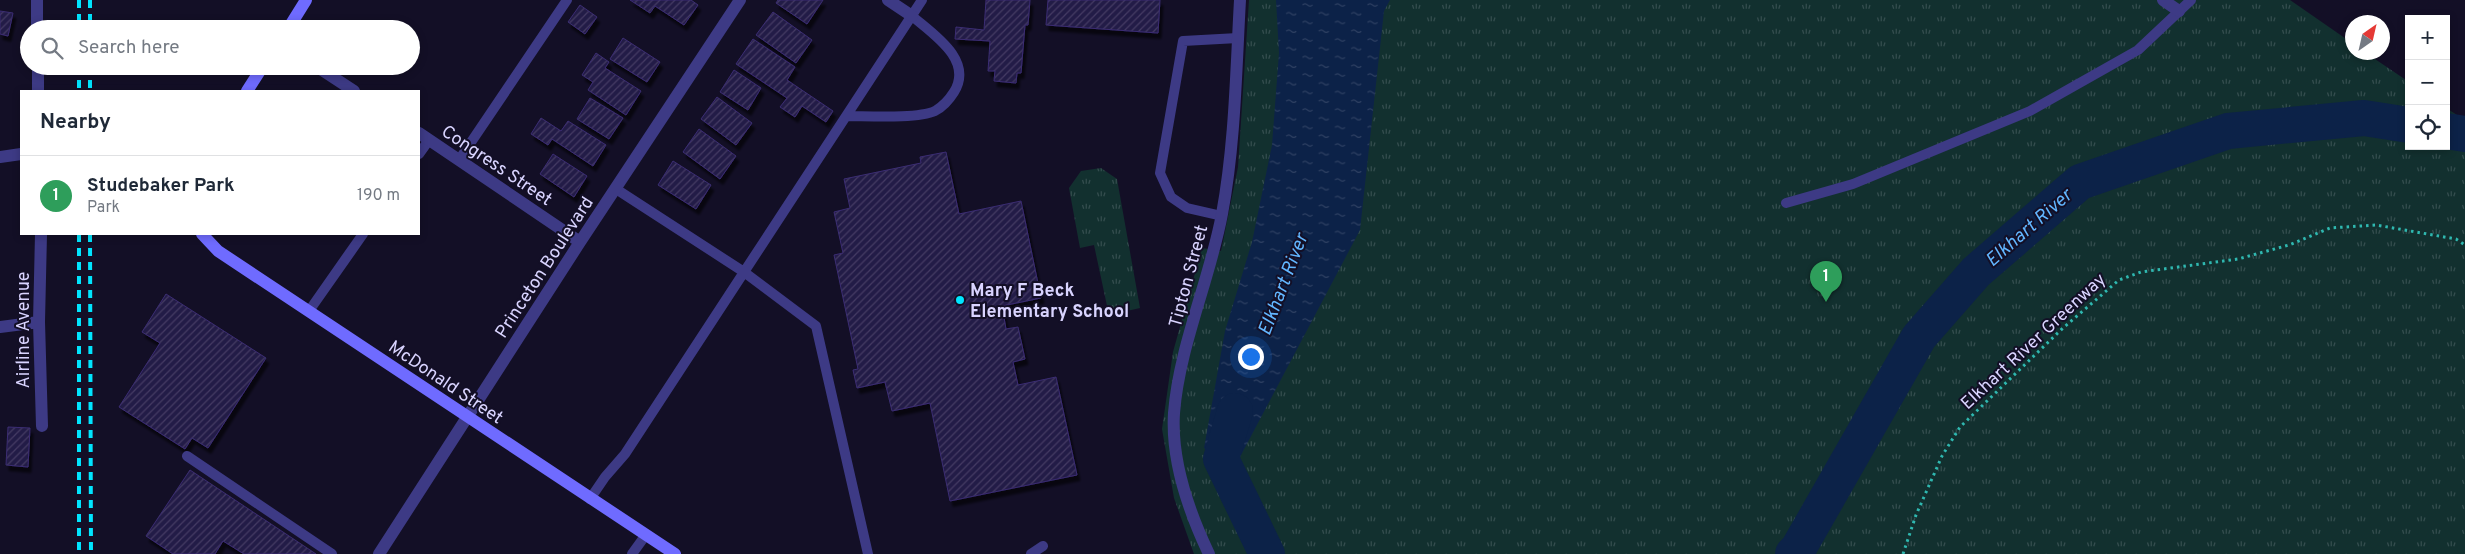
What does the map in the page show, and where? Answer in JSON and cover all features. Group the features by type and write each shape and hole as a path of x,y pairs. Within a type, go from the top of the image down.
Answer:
{"street":[{"path":"37,0 37,20"},
{"path":"294,20 306,0"},
{"name":"Princeton Boulevard","path":"379,554 580,242 740,0"},
{"path":"888,0 912,16"},
{"name":"Tipton Street","path":"1210,554 1179,473 1174,413 1185,354 1222,216 1229,172 1240,0"},
{"path":"2163,0 2179,11"},
{"path":"38,75 38,90"},
{"path":"248,90 257,75"},
{"path":"330,75 352,90"},
{"name":"Congress Street","path":"424,137 580,242"},
{"path":"0,157 20,154"},
{"name":"Airline Avenue","path":"41,235 38,322 42,426"},
{"name":"McDonald Street","path":"203,235 218,251 645,536 675,554"},
{"path":"0,327 38,322"}],"lane":[{"path":"459,160 567,0"},
{"path":"590,499 605,477 625,454 922,0"},
{"path":"1786,203 1853,184 2030,111 2138,50 2191,0"},
{"path":"847,116 895,116 934,112 948,102 958,86 957,60 942,41 912,16"},
{"path":"1222,216 1187,208 1171,197 1160,173 1183,41 1238,38"},
{"path":"420,151 424,137"},
{"path":"616,189 744,272 816,326 868,554"},
{"path":"309,310 362,235"},
{"path":"187,456 332,554"},
{"path":"632,554 645,536"},
{"path":"1031,554 1043,546"}],"path":[{"name":"Elkhart River Greenway","path":"1903,554 1916,515 1942,456 1960,427 2056,335 2119,280 2141,272 2238,259 2289,245 2330,228 2384,226 2456,239 2465,245"}],"green space":[{"path":"1249,0 2290,0 2345,38 2345,60 2376,60 2405,79 2405,150 2450,150 2450,111 2465,120 2465,554 1194,554 1174,498 1162,429 1173,352 1202,248 1221,251 1238,167"},
{"path":"1101,168 1117,179 1140,308 1109,315 1094,245 1080,248 1069,188 1081,171"}],"water":[{"path":"1276,0 1390,0 1384,11 1360,230 1241,455 1221,459 1204,448 1225,331 1252,242 1272,145 1279,53"}],"building":[{"path":"630,0 691,0 698,5 684,25 655,6 650,13"},
{"path":"778,0 823,0 807,24 776,3"},
{"path":"986,0 1030,0 1028,25 1025,25 1021,73 1017,73 1016,83 994,81 995,71 988,71 990,41 955,39 956,27 984,30"},
{"path":"1048,0 1160,0 1158,33 1046,25"},
{"path":"580,5 597,17 585,34 568,22"},
{"path":"0,11 13,13 8,36 0,34"},
{"path":"773,12 812,40 796,63 756,35"},
{"path":"623,38 660,62 647,82 610,59"},
{"path":"753,39 795,67 787,80 833,111 826,122 802,106 795,117 780,107 787,98 736,64"},
{"path":"596,53 609,62 605,68 641,91 626,115 588,90 593,82 582,75"},
{"path":"734,70 761,88 748,110 720,92"},
{"path":"717,97 752,123 736,145 701,119"},
{"path":"590,98 623,118 609,139 577,119"},
{"path":"541,118 561,131 568,121 606,145 593,166 552,139 548,145 531,134"},
{"path":"699,129 736,156 720,179 683,152"},
{"path":"946,152 959,214 1021,201 1041,298 1002,306 1006,329 1018,327 1025,359 1013,362 1018,385 1056,377 1077,475 950,501 930,403 892,411 885,382 857,388 853,370 858,369 834,255 843,253 834,212 850,208 844,179 921,163 920,157"},
{"path":"553,154 587,176 574,197 540,174"},
{"path":"673,161 711,185 696,209 658,185"},
{"path":"166,294 266,358 208,448 192,438 185,449 119,407 160,343 142,332"},
{"path":"8,427 30,428 28,467 6,465"},
{"path":"190,470 316,554 244,554 223,541 215,554 173,554 146,536"}],"waterway":[{"name":"Elkhart River","path":"1793,554 1798,549 1919,337 1976,272 2080,182 2228,131 2364,118 2405,124"},
{"name":"Elkhart River","path":"2450,132 2465,134"},
{"name":"Elkhart River","path":"1235,411 1221,459 1267,554"}],"railway":[{"path":"79,0 79,20"},
{"path":"90,0 90,20"},
{"path":"79,75 79,90"},
{"path":"90,75 90,90"},
{"path":"79,235 79,554"},
{"path":"90,235 91,554"}],"place":[{"name":"Mary F Beck Elementary School","path":"960,300"},
{"name":"Studebaker Park","path":"1826,302"}]}
